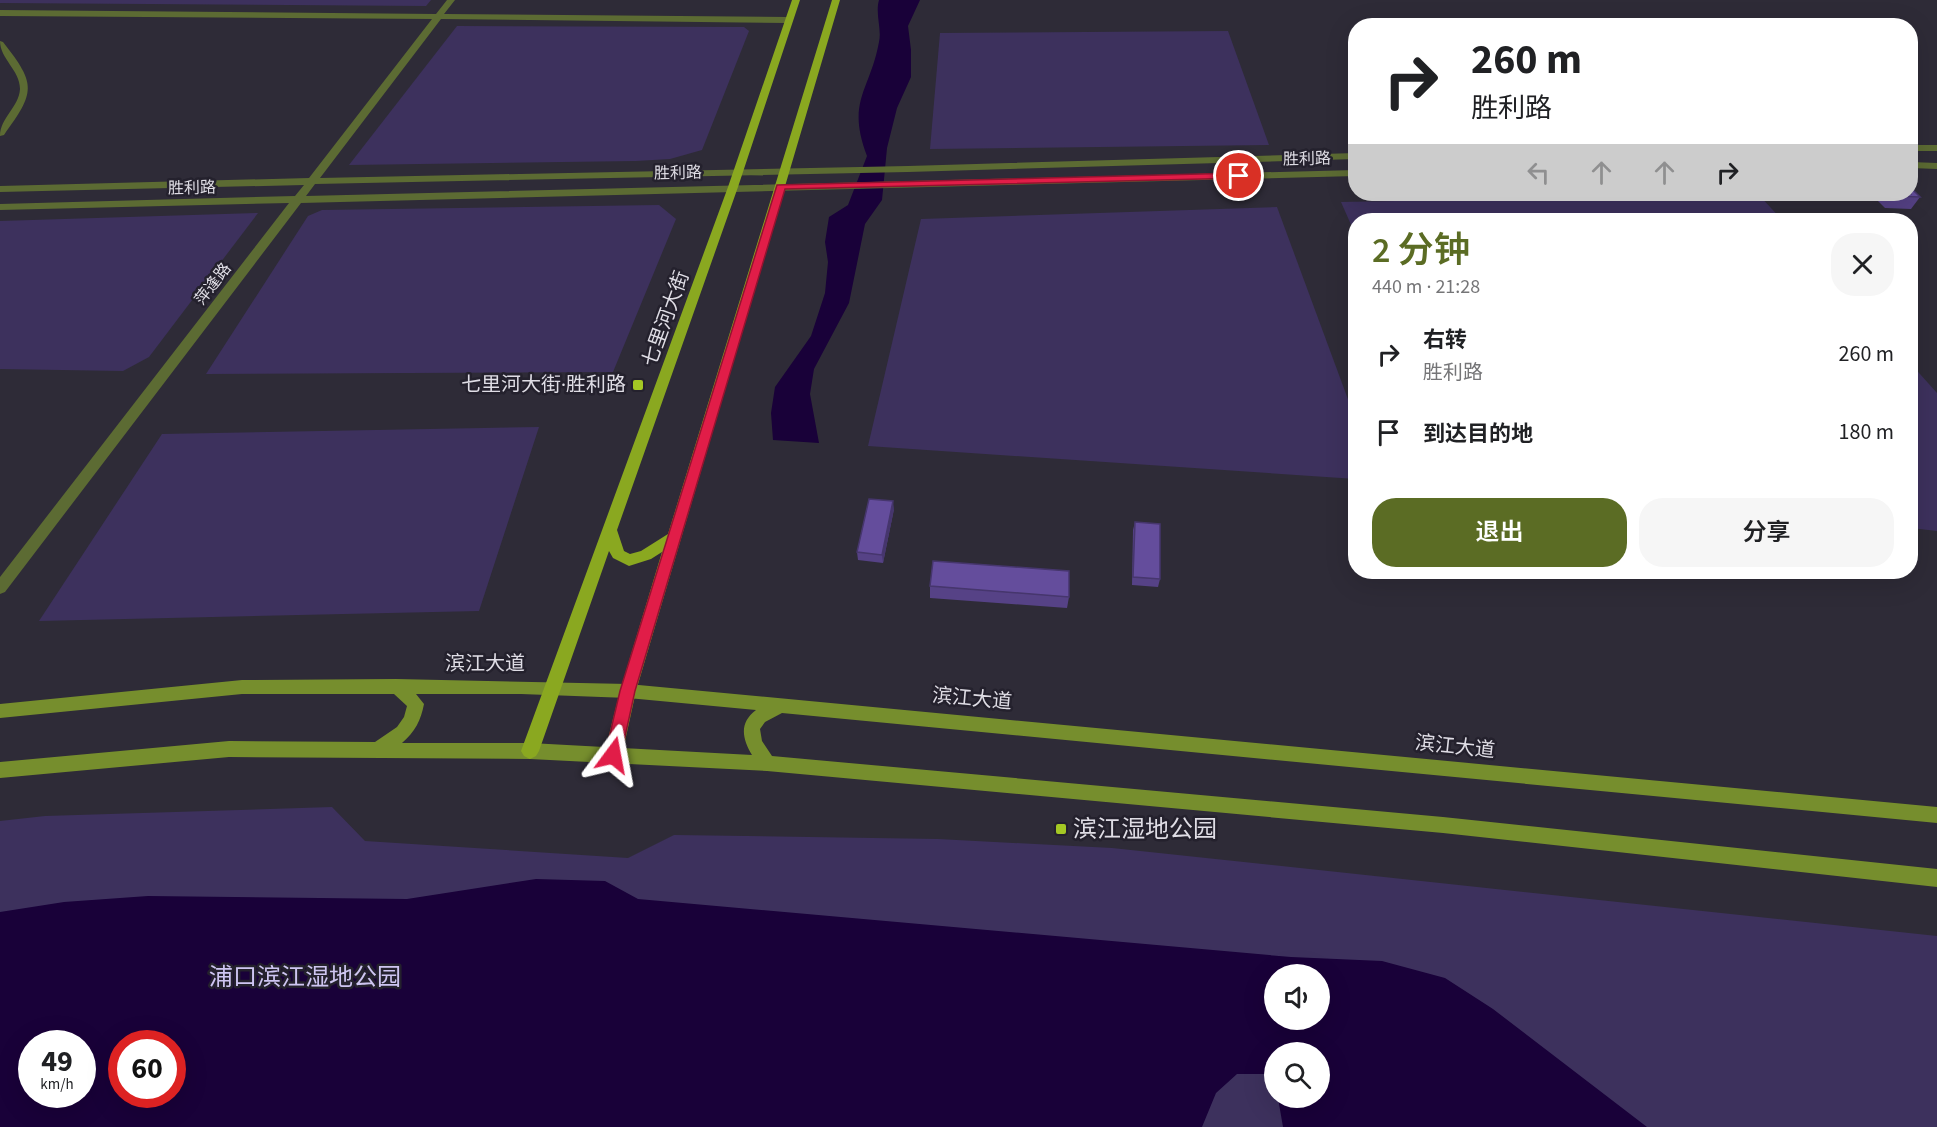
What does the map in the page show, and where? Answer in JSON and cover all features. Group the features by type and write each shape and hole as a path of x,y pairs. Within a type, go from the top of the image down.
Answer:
{"main road":[{"name":"七里河大街","path":"530,751 734,187 737,172 796,0"},
{"path":"613,755 628,691 836,0"},
{"path":"610,531 618,554 629,560 646,555 676,536"},
{"path":"377,750 401,734 414,718 416,704 396,686"},
{"name":"滨江大道","path":"0,711 243,687 552,687 628,691 1937,815"},
{"path":"767,762 751,741 752,727 763,713 783,705"},
{"path":"0,770 230,749 530,751 767,762 1431,824 1937,878"}],"street":[{"name":"萍逢路","path":"0,588 451,0"},
{"path":"0,13 788,20"},
{"path":"0,44 24,76 24,98 0,133"},
{"path":"1918,148 1937,148"},
{"name":"胜利路","path":"0,189 908,170 1348,156"},
{"path":"1918,165 1937,166"},
{"name":"胜利路","path":"0,207 1348,173"},
{"path":"581,193 594,185 593,181 587,177"},
{"path":"98,205 91,200 91,196 113,187"}],"green space":[{"path":"0,0 431,0 426,6 0,3"},
{"path":"457,26 744,27 749,31 702,150 670,159 636,161 349,165"},
{"path":"1228,31 1269,145 930,149 940,33"},
{"path":"1764,201 1776,213 1348,213 1348,218 1341,202"},
{"path":"659,205 676,219 613,372 206,374 308,216 322,210"},
{"path":"1277,207 1348,399 1348,478 868,446 921,219"},
{"path":"258,213 149,357 123,371 0,369 0,221"},
{"path":"1918,372 1937,393 1937,531 1918,529"},
{"path":"539,427 479,611 39,621 162,434"},
{"name":"浦口滨江湿地公园","path":"332,807 365,841 628,858 674,835 938,839 1112,848 1937,936 1937,1127 0,1127 0,821 45,816"}],"shaded area":[{"path":"879,0 920,0 908,26 911,77 897,108 887,148 882,200 865,224 849,303 814,369 810,394 819,443 773,440 771,413 775,387 811,336 825,293 828,262 825,242 829,217 848,205 867,156 861,137 859,109 879,42"},
{"path":"536,879 605,881 638,899 1291,957 1382,961 1445,978 1493,1009 1647,1127 1283,1127 1280,1108 1330,1108 1330,1042 1264,1042 1264,1074 1237,1074 1216,1093 1202,1127 0,1127 0,912 64,902 148,896 407,899"}],"building":[{"path":"869,499 893,501 882,555 857,552"},
{"path":"1135,522 1160,524 1160,579 1133,577"},
{"path":"933,561 1069,571 1069,597 930,586"}],"place":[{"name":"七里河大街·胜利路","path":"638,385"},
{"name":"滨江湿地公园","path":"1061,829"}],"route":[{"path":"613,755 628,691 781,187 1239,176"}]}
